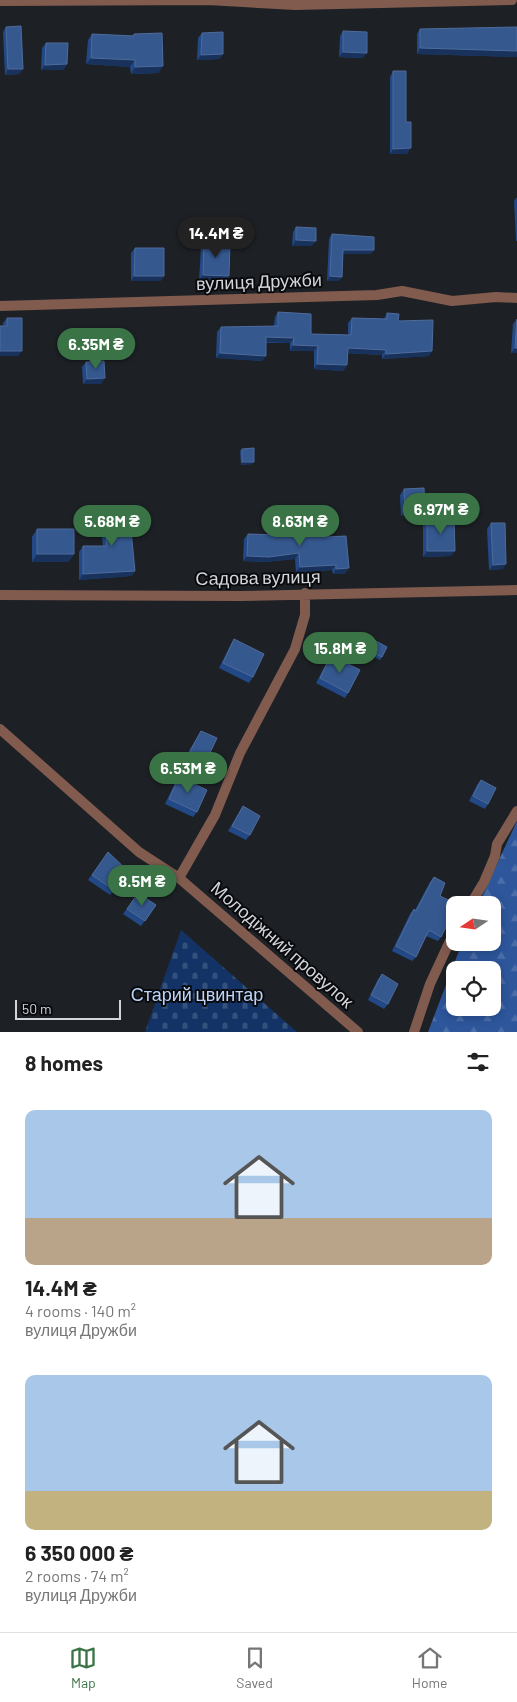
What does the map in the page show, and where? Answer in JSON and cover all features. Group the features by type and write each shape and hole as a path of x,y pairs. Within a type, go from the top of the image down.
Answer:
{"street":[{"path":"0,1 208,0 295,5 512,0"},
{"name":"вулиця Дружби","path":"0,306 377,295 402,291 452,301 496,297 517,298"},
{"name":"Садова вулиця","path":"0,595 240,596 305,593 517,590"},
{"path":"179,878 215,815 240,753 295,649 305,615 305,593"},
{"name":"Молодіжний провулок","path":"0,729 139,852 179,878 358,1032"},
{"path":"475,896 484,882 497,844 517,812"},
{"path":"414,1032 430,984 446,949"}],"green space":[{"path":"517,821 517,1032 428,1032 446,985 446,1016 501,1016 501,961 455,961 459,951 501,951 501,896 482,896"},
{"name":"Старий цвинтар","path":"181,930 297,1032 145,1032"}],"building":[{"path":"21,26 23,69 8,69 6,27"},
{"path":"517,27 517,51 420,48 420,29"},
{"path":"343,31 367,32 367,53 343,52"},
{"path":"223,32 223,54 201,55 202,33"},
{"path":"162,33 163,66 135,67 135,60 91,58 92,34 134,36 134,34"},
{"path":"46,43 68,43 67,64 45,65"},
{"path":"393,71 406,71 406,122 411,122 411,148 393,149"},
{"path":"296,227 316,228 316,241 296,240"},
{"path":"332,234 374,237 374,250 343,250 342,277 330,276"},
{"path":"204,242 230,243 229,276 203,275"},
{"path":"135,248 164,248 164,276 134,276"},
{"path":"278,312 311,314 311,334 351,335 352,318 387,319 387,313 399,314 398,321 433,320 432,351 386,354 386,350 348,348 347,365 317,364 318,346 293,345 294,338 266,337 266,356 220,353 221,327 278,326"},
{"path":"7,318 22,318 22,351 0,351 0,326 7,326"},
{"path":"517,319 517,348 515,348"},
{"path":"104,361 105,378 87,379 86,362"},
{"path":"254,448 254,462 242,462 242,449"},
{"path":"424,488 425,510 405,511 404,489"},
{"path":"129,510 135,571 83,574 83,546 107,546 103,513"},
{"path":"294,518 295,536 326,534 326,537 346,536 349,568 336,569 336,565 300,567 299,553 269,557 247,556 248,534 278,535 277,519"},
{"path":"454,519 455,551 427,551 427,520"},
{"path":"491,523 505,523 506,564 493,565"},
{"path":"37,529 74,529 74,554 37,554"},
{"path":"234,639 264,654 253,677 223,663"},
{"path":"372,639 387,647 382,657 367,650"},
{"path":"331,655 360,670 348,693 320,678"},
{"path":"201,731 217,738 207,759 190,751"},
{"path":"179,777 207,790 197,812 169,799"},
{"path":"481,780 496,788 488,804 473,796"},
{"path":"243,806 260,816 250,835 232,826"},
{"path":"108,852 129,872 114,890 92,875"},
{"path":"434,877 445,883 440,896 446,899 446,927 441,937 429,930 416,957 396,946 414,909 416,911"},
{"path":"138,893 156,905 145,921 127,909"},
{"path":"382,974 398,984 388,1004 371,995"}]}
